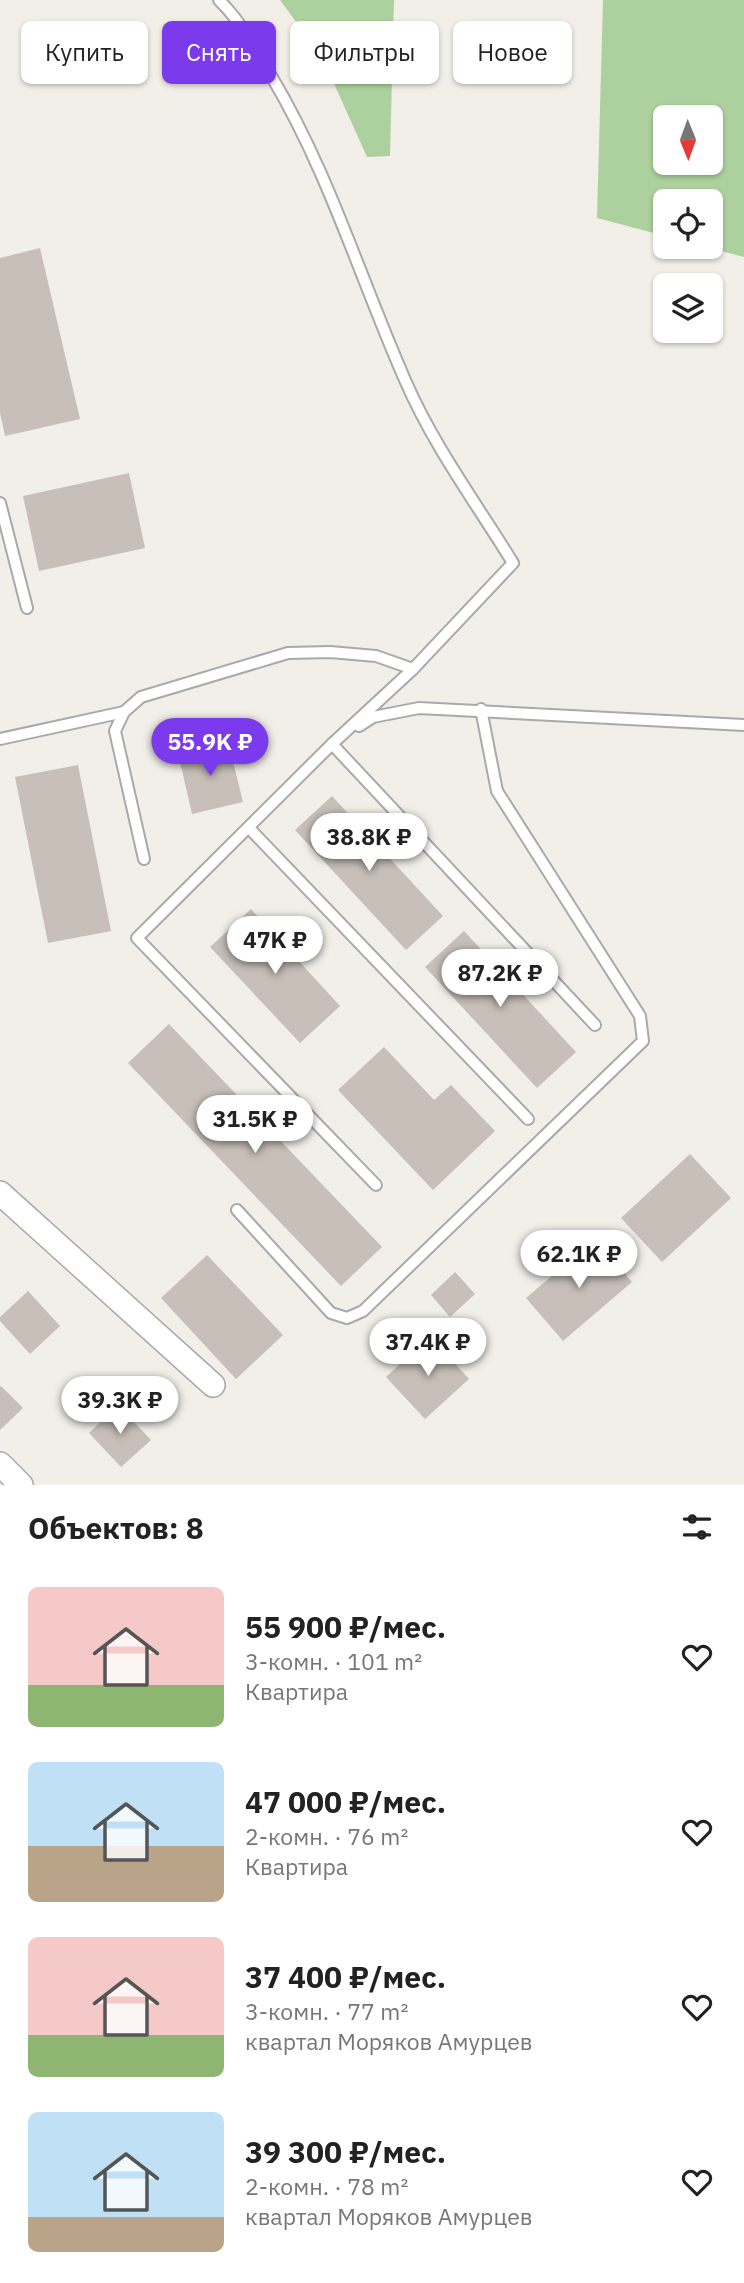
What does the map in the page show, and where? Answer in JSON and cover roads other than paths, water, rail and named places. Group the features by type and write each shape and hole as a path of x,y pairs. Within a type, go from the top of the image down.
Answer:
{"street":[{"path":"0,1193 213,1385"},
{"path":"0,1464 21,1485"}],"lane":[{"path":"219,0 237,19 281,91 322,173 406,383 442,451 513,563 414,669 332,744 137,938 376,1185"},
{"path":"0,503 27,608"},
{"path":"144,859 115,731 124,712 141,696 288,653 330,652 376,656 414,669"},
{"path":"332,744 373,717 419,708 481,709 744,725"},
{"path":"237,1210 331,1313 347,1318 363,1311 643,1041 640,1016 498,791 481,709"},
{"path":"0,739 124,712"},
{"path":"332,744 595,1025"},
{"path":"249,828 528,1119"}]}
